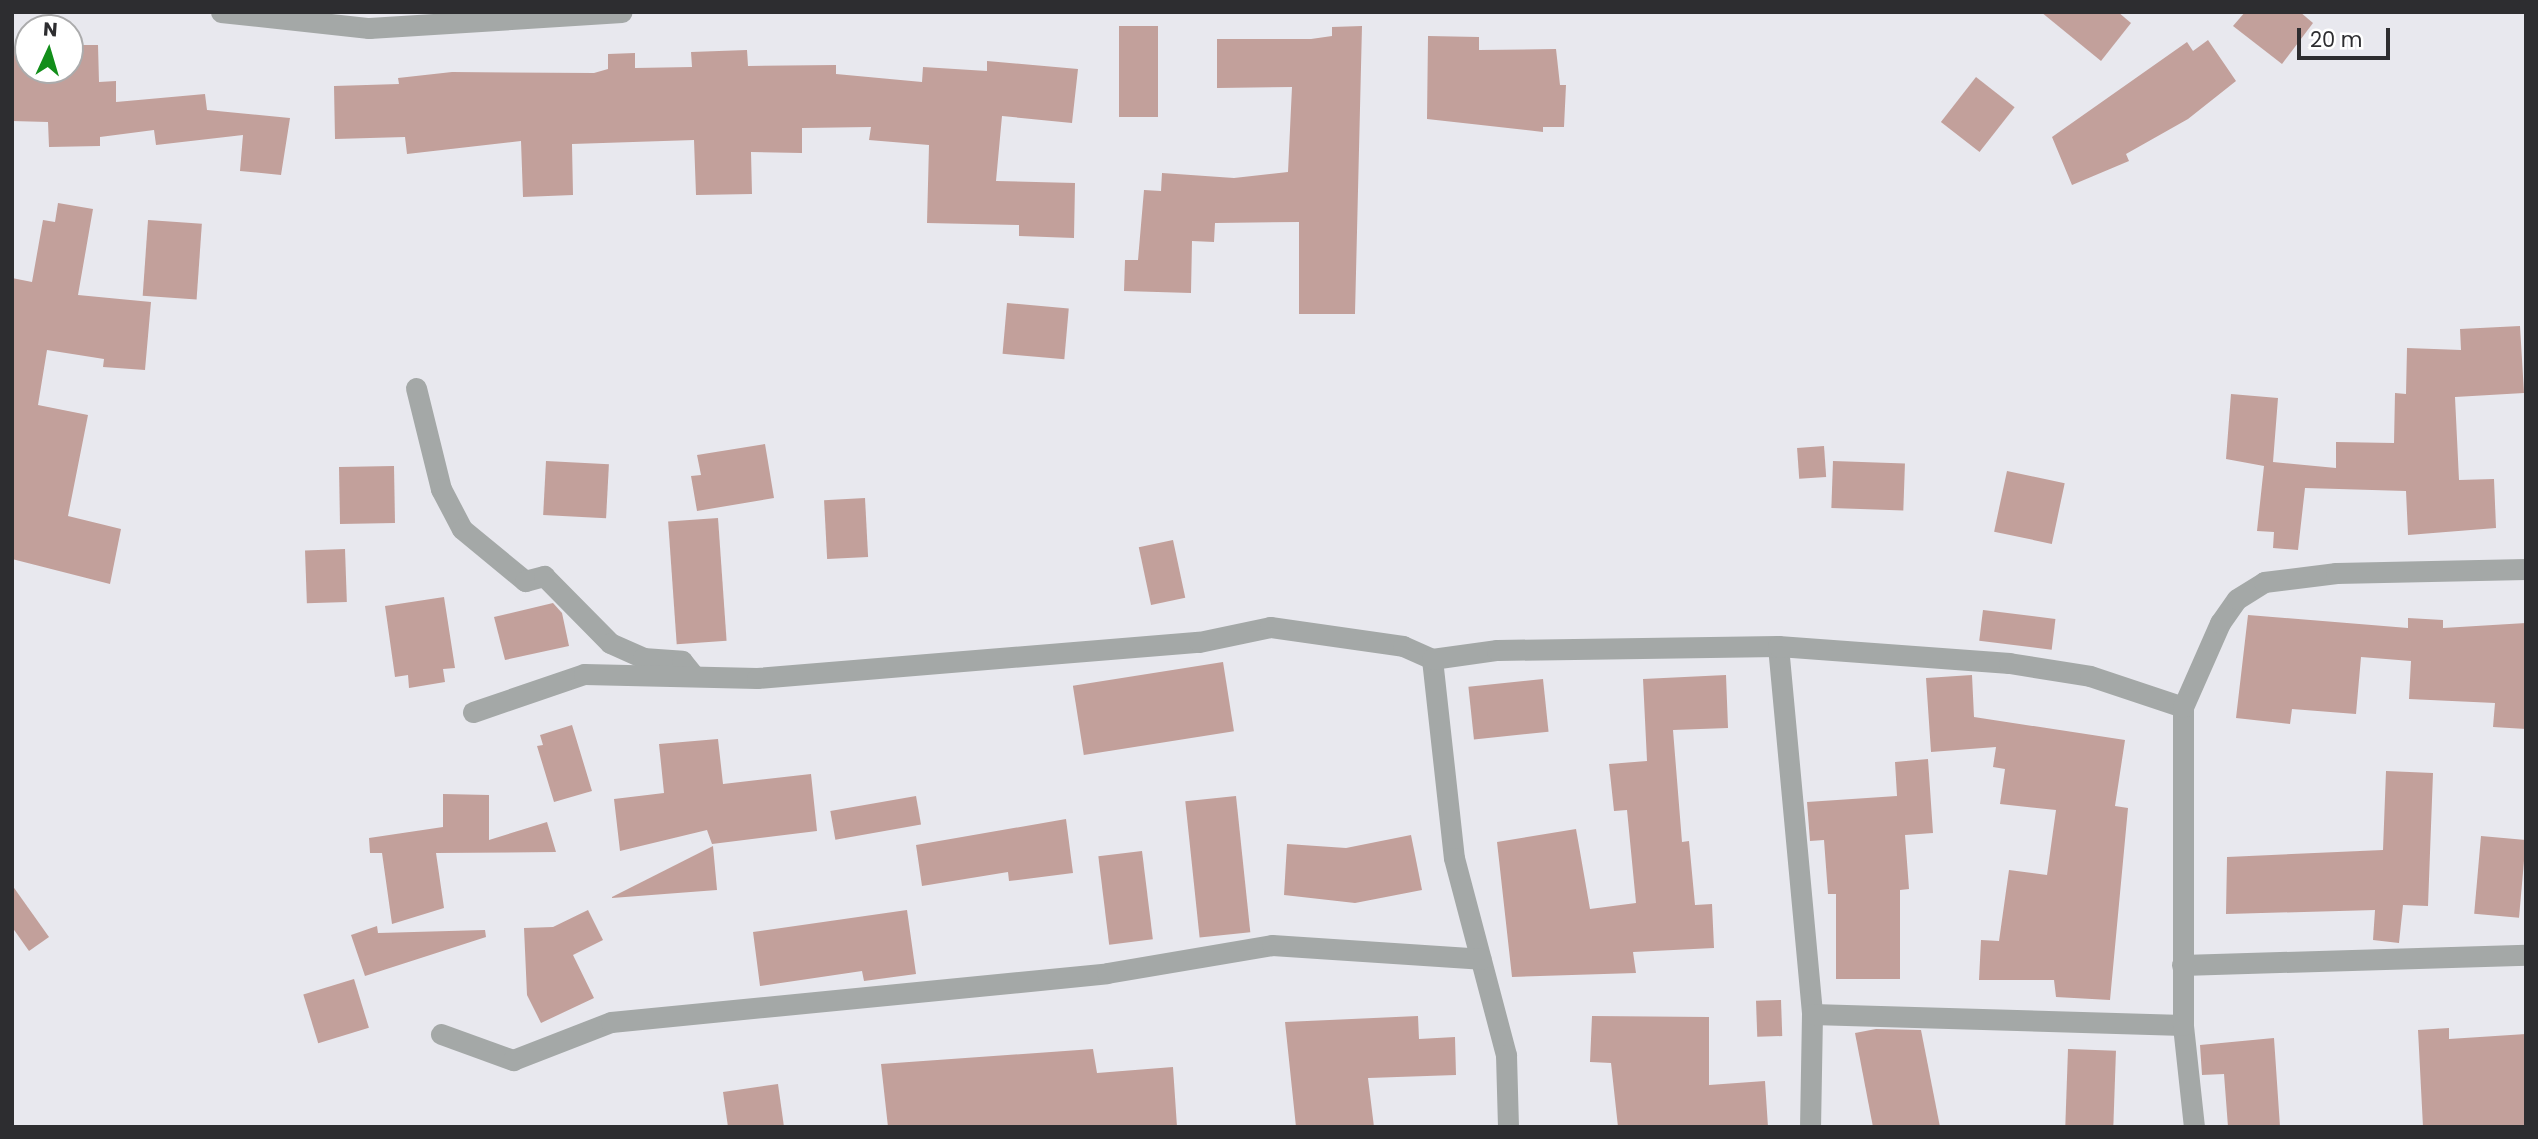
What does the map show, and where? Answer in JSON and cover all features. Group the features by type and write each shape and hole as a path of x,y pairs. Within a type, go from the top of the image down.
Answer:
{"street":[{"path":"221,12 370,20 621,12"},
{"path":"416,388 441,489 462,529 525,581 544,576 610,643 643,658 682,661 694,676"},
{"path":"2194,1127 2183,1026 2183,707 2220,623 2237,599 2264,582 2336,573 2526,569"},
{"path":"474,712 584,674 757,678 1199,642 1270,627 1402,646 1432,659 1497,650 1778,646 2009,663 2090,676 2183,707"},
{"path":"1778,646 1812,1014 1810,1127"},
{"path":"1432,659 1454,858 1506,1055 1508,1127"},
{"path":"441,1034 513,1060 611,1022 1094,975 1272,945 1480,960"},
{"path":"2182,965 2526,955"},
{"path":"1812,1014 2183,1026"}],"building":[{"path":"2041,12 2118,12 2131,23 2101,61"},
{"path":"2245,12 2300,12 2313,23 2282,64 2233,26"},
{"path":"1119,26 1158,26 1158,117 1119,117"},
{"path":"1362,26 1355,314 1299,314 1299,222 1215,223 1214,242 1192,241 1191,293 1124,291 1125,260 1138,260 1144,190 1161,191 1162,173 1234,178 1288,172 1292,87 1217,88 1217,39 1311,39 1332,36 1332,27"},
{"path":"1428,36 1479,37 1479,50 1556,49 1560,85 1566,85 1564,127 1543,127 1543,132 1427,119"},
{"path":"2208,40 2236,81 2188,119 2126,154 2129,161 2072,185 2052,137 2187,42 2193,51"},
{"path":"84,45 98,45 99,82 116,81 116,102 205,94 207,110 290,118 281,175 240,171 243,135 156,145 154,130 100,137 100,146 49,147 48,122 12,121 12,47 14,84 84,84"},
{"path":"747,50 748,66 836,65 836,74 922,82 923,67 987,71 987,61 1078,69 1072,123 1002,116 996,181 1075,183 1074,238 1019,236 1019,225 927,223 929,145 869,140 871,127 802,128 802,153 751,152 752,194 696,195 694,140 572,144 573,195 523,197 521,141 407,154 405,137 335,139 334,86 399,84 398,78 452,72 594,73 608,69 608,54 635,53 635,68 692,67 691,52"},
{"path":"1976,77 2015,107 1980,152 1941,122"},
{"path":"58,203 93,209 78,295 151,302 145,370 103,367 104,359 47,350 38,405 88,415 68,516 121,529 110,584 12,559 12,278 32,282 43,220 55,222"},
{"path":"148,220 202,224 197,300 143,296"},
{"path":"1007,303 1069,308 1064,359 1003,354"},
{"path":"2520,326 2524,393 2455,397 2459,480 2494,479 2496,528 2408,535 2406,491 2305,488 2298,550 2273,548 2274,532 2257,531 2264,466 2226,459 2231,394 2278,398 2273,462 2336,468 2336,442 2394,443 2395,393 2406,394 2407,348 2461,350 2460,329"},
{"path":"765,444 774,498 697,511 691,476 701,475 697,455"},
{"path":"1824,446 1826,477 1799,479 1797,448"},
{"path":"546,461 609,464 606,518 543,515"},
{"path":"1833,461 1905,464 1903,510 1831,508"},
{"path":"394,466 395,523 340,524 339,467"},
{"path":"2007,471 2065,483 2052,544 1994,532"},
{"path":"865,498 868,557 827,559 824,500"},
{"path":"718,518 727,641 677,644 668,521"},
{"path":"1173,540 1185,598 1151,605 1139,547"},
{"path":"345,549 347,602 307,603 305,550"},
{"path":"444,597 455,668 443,669 445,682 409,688 408,675 395,677 385,606"},
{"path":"553,603 562,613 569,646 505,660 494,617"},
{"path":"1983,610 2055,619 2052,650 1979,641"},
{"path":"2248,615 2408,628 2408,618 2443,620 2443,628 2526,623 2526,729 2493,727 2495,703 2409,699 2411,661 2361,657 2356,714 2292,709 2290,724 2236,718"},
{"path":"1223,662 1234,731 1084,755 1073,686"},
{"path":"1726,675 1728,728 1673,730 1682,842 1689,841 1695,905 1712,904 1714,948 1633,952 1636,973 1512,977 1497,842 1576,829 1590,909 1636,903 1627,810 1614,811 1609,764 1647,761 1643,679"},
{"path":"1972,675 1974,717 2125,740 2115,806 2128,808 2110,1000 2056,997 2054,980 1979,980 1981,940 1999,941 2009,870 2047,875 2056,810 2000,804 2005,769 1993,767 1996,747 1931,752 1926,678"},
{"path":"1543,679 1549,732 1474,740 1468,687"},
{"path":"572,725 592,791 554,802 537,746 543,745 540,735"},
{"path":"718,739 723,784 811,774 817,831 712,844 707,830 620,851 614,799 664,793 659,744"},
{"path":"1928,759 1933,833 1905,835 1909,889 1900,890 1900,979 1836,979 1836,894 1828,894 1824,840 1810,841 1807,802 1897,796 1895,762"},
{"path":"2386,771 2433,773 2428,906 2403,905 2399,943 2373,940 2375,910 2226,914 2227,857 2383,850"},
{"path":"443,794 489,795 489,840 547,822 556,852 436,853 444,908 392,924 382,853 370,853 369,838 443,827"},
{"path":"916,796 921,825 835,840 830,811"},
{"path":"1236,796 1250,932 1200,938 1185,801"},
{"path":"1066,819 1073,873 1009,881 1008,872 922,886 916,845"},
{"path":"1411,835 1422,890 1355,903 1284,895 1287,844 1346,848"},
{"path":"2481,836 2526,840 2519,918 2474,914"},
{"path":"713,846 717,890 612,898 612,897"},
{"path":"1142,851 1153,939 1109,945 1098,856"},
{"path":"12,885 49,937 29,951 12,927"},
{"path":"588,910 603,940 573,955 594,998 541,1023 527,995 524,928 553,927"},
{"path":"907,910 916,974 864,981 862,971 760,986 753,932"},
{"path":"377,926 378,933 485,930 486,937 365,976 351,935"},
{"path":"354,979 369,1028 318,1043 303,994"},
{"path":"1781,1000 1782,1036 1757,1037 1756,1001"},
{"path":"1418,1016 1419,1039 1455,1037 1456,1075 1368,1078 1374,1127 1296,1127 1285,1022"},
{"path":"1592,1016 1709,1017 1709,1085 1765,1081 1768,1127 1618,1127 1611,1063 1590,1062"},
{"path":"2449,1028 2449,1039 2526,1034 2526,1127 2423,1127 2418,1030"},
{"path":"1876,1029 1921,1030 1940,1127 1873,1127 1855,1033"},
{"path":"2274,1038 2280,1127 2228,1127 2224,1074 2202,1075 2200,1045"},
{"path":"1093,1049 1097,1073 1173,1067 1177,1127 888,1127 881,1064"},
{"path":"2068,1049 2116,1051 2113,1127 2065,1127"},
{"path":"778,1084 784,1127 728,1127 723,1092"}]}
